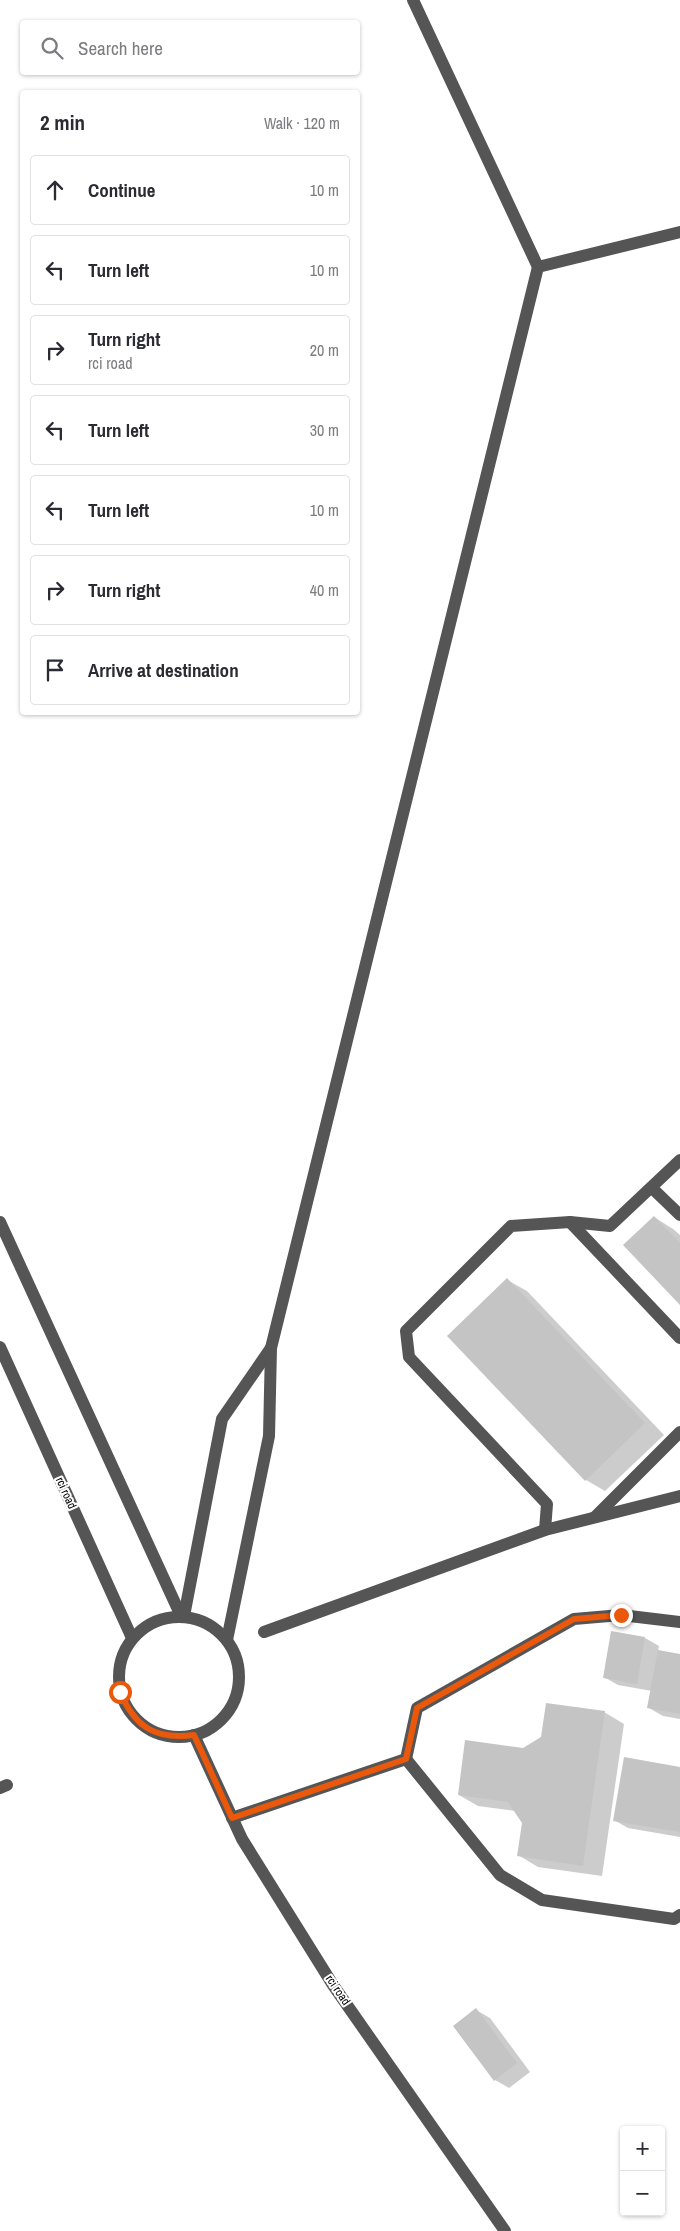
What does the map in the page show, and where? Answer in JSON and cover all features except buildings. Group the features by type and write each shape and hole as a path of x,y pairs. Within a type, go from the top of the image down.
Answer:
{"street":[{"path":"226,1640 269,1436 271,1348 538,266 414,0"},
{"path":"538,266 680,232"},
{"path":"545,1530 547,1504 409,1357 406,1331 511,1226 570,1222 610,1226 680,1160"},
{"path":"652,1188 680,1215"},
{"path":"0,1222 183,1616"},
{"path":"570,1222 680,1338"},
{"name":"rci road","path":"0,1347 132,1638"},
{"path":"183,1616 222,1420 271,1348"},
{"path":"594,1518 680,1432"},
{"path":"264,1632 545,1530 680,1496"},
{"path":"406,1759 417,1708 574,1619 621,1615 680,1622"},
{"path":"183,1616 200,1620 215,1628 234,1652 238,1665 239,1680 235,1698 225,1715 211,1728 194,1735 175,1738 156,1733 140,1724 128,1710 120,1692 118,1673 122,1654 132,1638 146,1626 162,1618 183,1616"},
{"name":"rci road","path":"194,1735 242,1839 334,1985 505,2231"},
{"path":"232,1818 406,1759"},
{"path":"406,1759 500,1875 542,1900 674,1919 680,1915"}],"route":[{"path":"120,1692 128,1710 140,1724 156,1733 175,1738 194,1735 232,1818 406,1759 417,1708 574,1619 621,1615"}]}
